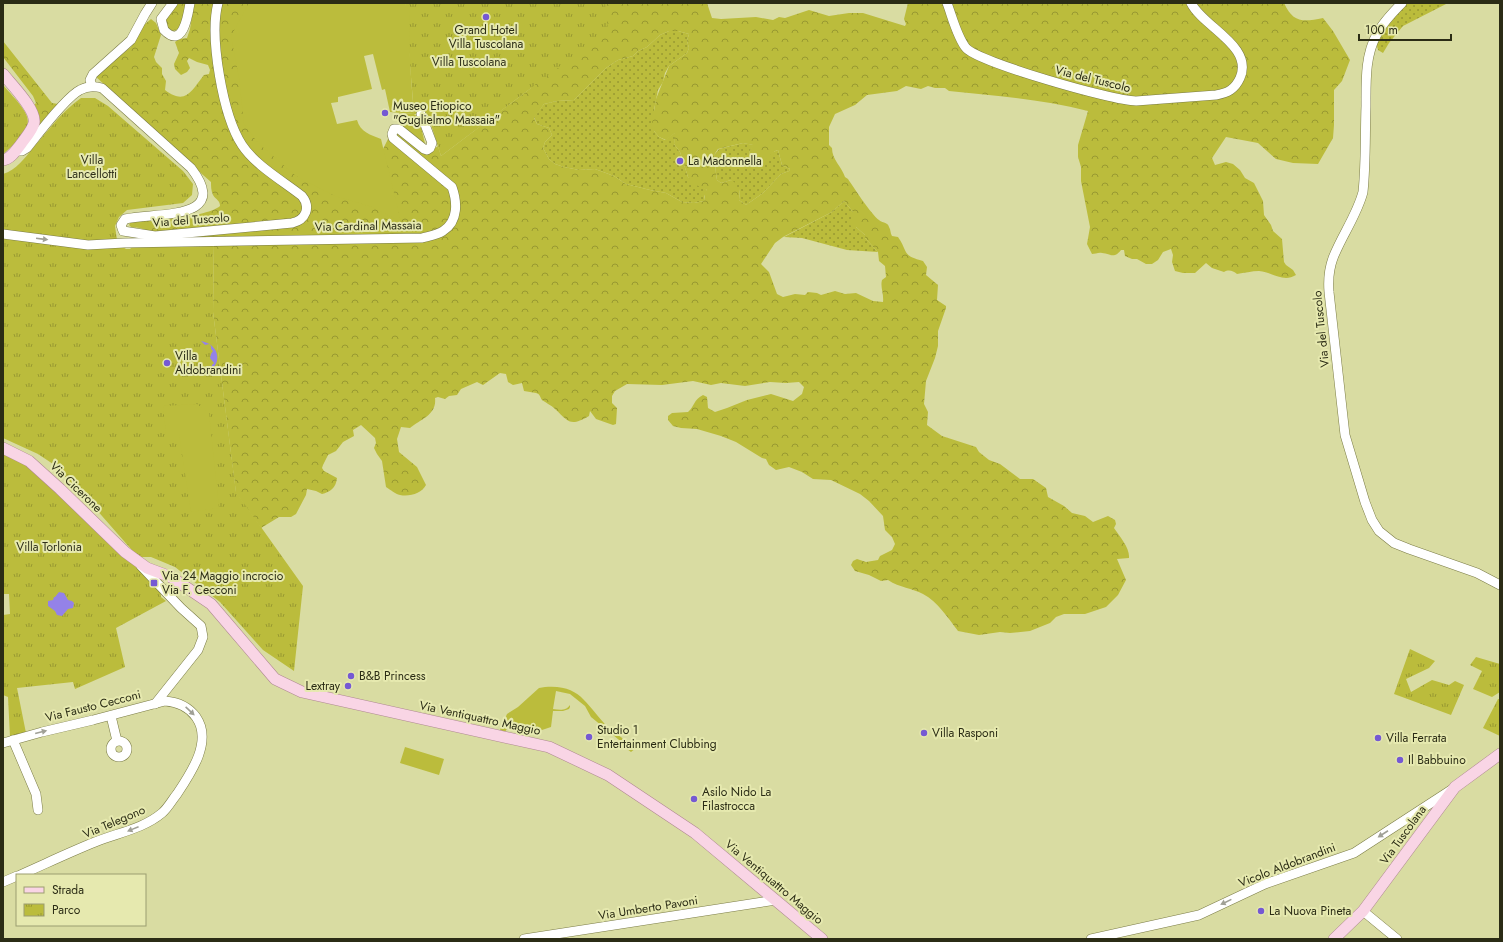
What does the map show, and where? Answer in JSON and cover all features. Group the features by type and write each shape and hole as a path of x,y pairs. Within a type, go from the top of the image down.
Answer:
{"main road":[{"path":"3,74 25,102 34,118 32,128 10,157 3,160"},
{"name":"Via Cicerone","path":"3,448 29,461 129,556"},
{"name":"Via Ventiquattro Maggio","path":"129,556 147,568 171,578 212,604 275,678 302,692 549,746 608,775 695,833 822,939"},
{"name":"Via Tuscolana","path":"1334,939 1363,911 1435,806 1455,787 1500,754"}],"street":[{"path":"15,151 22,151 27,148 74,94 92,86 90,80 93,74 131,40 144,14 152,3"},
{"path":"173,3 161,19 164,30 172,35 177,35 183,31 186,24 190,3"},
{"name":"Via del Tuscolo","path":"92,86 105,90 184,160 197,176 204,192 203,199 196,206 186,211 125,219 121,225 123,231 126,233 155,236 298,222 305,215 307,205 302,196 256,161 242,146 233,129 228,115 214,43 216,10 218,3"},
{"name":"Via del Tuscolo","path":"946,3 963,44 974,54 1030,74 1101,95 1126,101 1136,101 1216,94 1229,91 1235,86 1243,68 1243,62 1240,55 1191,3"},
{"name":"Via del Tuscolo","path":"1402,3 1383,24 1370,49 1366,89 1364,192 1360,204 1333,258 1329,275 1329,292 1345,435 1368,511 1379,531 1394,542 1409,549 1477,573 1500,585"},
{"name":"Via Cardinal Massaia","path":"3,234 88,245 124,243 422,238 434,235 444,230 452,221 456,210 456,198 452,186 393,138 392,134 394,129 399,129 424,149 427,150 430,148 432,144 420,114"},
{"path":"124,243 126,233"},
{"name":"Via Fausto Cecconi","path":"3,743 155,704 198,650 203,637 201,626 129,556"},
{"path":"173,600 170,591 176,584 185,587"},
{"name":"Via Telegono","path":"22,874 94,842 141,826 166,809 192,770 202,743 203,732 199,721 192,711 186,707 176,702 155,704"},
{"path":"111,716 117,741"},
{"path":"13,740 36,794 38,810"},
{"name":"Vicolo Aldobrandini","path":"1091,939 1199,915 1265,884 1354,853 1435,806"},
{"path":"3,882 16,876"},
{"name":"Via Umberto Pavoni","path":"524,939 776,900"},
{"path":"1363,911 1397,939"}],"green space":[{"path":"178,3 187,3 181,27 172,31 165,23 168,15"},
{"path":"194,3 282,3 279,88 372,155 383,149 389,137 399,126 397,113 414,114 419,118 426,148 431,151 438,146 441,156 531,88 534,3 707,3 712,18 721,19 756,17 773,20 779,17 785,18 809,10 829,16 849,13 863,13 905,26 906,24 904,19 908,3 1284,3 1287,10 1299,20 1323,18 1333,31 1350,60 1342,81 1334,90 1333,138 1318,164 1293,163 1276,159 1258,143 1226,137 1212,158 1215,165 1226,162 1233,164 1240,170 1245,178 1254,183 1263,201 1264,215 1273,231 1282,239 1284,262 1296,275 1287,278 1282,278 1259,271 1237,274 1231,271 1224,272 1212,268 1206,263 1195,273 1175,271 1172,262 1173,255 1171,249 1163,252 1158,260 1152,264 1146,264 1137,259 1132,259 1125,256 1124,250 1121,250 1119,253 1114,255 1101,253 1092,254 1087,244 1090,227 1081,181 1081,167 1078,157 1078,145 1088,111 1002,96 949,91 945,88 928,86 921,89 906,86 897,91 867,95 855,105 835,114 829,127 829,145 832,148 835,160 845,177 876,217 888,225 892,236 898,237 906,253 911,257 923,261 927,267 926,275 938,285 937,300 946,306 938,331 938,346 935,358 926,381 924,404 928,412 927,425 942,436 976,447 979,452 989,460 1000,464 1020,479 1033,479 1046,488 1048,497 1064,506 1072,513 1085,516 1093,522 1108,516 1115,520 1116,524 1114,528 1128,550 1129,558 1117,559 1126,580 1118,595 1106,607 1085,614 1064,614 1056,617 1050,623 1030,631 1010,633 1000,632 979,635 958,631 938,606 923,594 897,585 888,580 881,581 869,575 855,571 851,565 853,561 857,559 866,562 878,560 880,556 892,550 895,544 892,537 885,530 883,516 860,494 831,480 813,479 802,472 789,467 776,470 769,465 766,459 736,442 697,429 673,426 668,420 668,416 672,413 688,412 697,399 703,395 707,397 708,408 715,412 747,400 771,394 793,401 802,394 804,387 799,382 770,382 745,386 721,383 711,385 693,381 662,385 627,384 615,391 612,396 612,403 617,408 616,424 613,425 596,419 590,411 589,416 578,421 570,422 552,406 542,400 538,394 524,391 522,383 513,385 508,382 506,374 500,373 483,385 477,382 461,389 457,395 449,396 445,399 438,397 435,398 435,404 431,413 410,428 401,427 397,439 399,452 417,467 426,485 419,492 415,494 400,495 386,487 382,461 374,448 376,443 375,438 361,425 353,430 354,436 343,442 336,451 328,455 323,465 322,468 324,471 337,478 332,489 322,494 307,489 306,495 296,514 291,517 279,517 261,528 236,493 213,312 214,241 170,239 140,228 131,227 129,225 131,222 183,217 204,213 216,209 220,206 219,202 212,193 211,182 95,76 131,47 144,25 151,19 156,23 161,35 154,57 156,62 162,68 162,74 166,81 165,90 178,97 188,94 204,75 209,74 210,70 208,65 189,58 187,61 190,68 187,72 181,75 175,69 174,64 179,53 175,42 179,39 187,38","holes":["669,31 678,31 689,34 687,41 689,48 687,53 669,66 656,99 652,123 654,131 659,137 666,140 675,133 674,144 680,152 688,177 694,184 707,190 705,192 704,201 694,203 682,202 666,193 626,184 614,176 595,169 579,170 564,167 555,164 549,159 543,148 545,142 552,135 549,128 537,124 534,118 544,104 557,101 574,100 606,68 618,60 633,56 638,51 647,47 660,35","743,143 753,145 749,152 756,163 766,160 772,153 778,150 782,165 790,169 789,171 781,174 763,193 746,205 739,200 740,189 736,189 737,184 731,180 721,183 717,180 714,155 718,149","844,201 853,212 849,225 856,227 865,235 865,238 878,252 879,261 885,266 886,277 882,280 883,302 873,301 856,293 845,294 835,291 821,295 808,292 805,295 795,294 783,297 777,294 769,272 761,264 775,243 783,237 832,212"]},
{"path":"249,3 405,3 410,10 411,75 414,114 390,112 385,89 382,90 373,54 364,56 372,89 338,97 338,102 331,103 337,124 357,120 358,124 363,130 381,139 401,222 372,207 335,196 296,176 258,143 244,124 239,78 231,36"},
{"name":"Villa Tuscolana","path":"405,3 605,3 608,30 441,156 428,115 414,114"},
{"path":"1393,3 1448,3 1403,26 1383,53 1378,50 1376,42 1401,10"},
{"path":"669,31 678,31 689,34 687,41 689,48 687,53 669,66 665,73 663,82 658,90 654,110 654,131 659,137 665,140 676,132 674,144 680,152 688,177 707,190 704,201 694,203 682,202 666,193 626,184 614,176 595,169 579,170 564,167 555,164 549,159 543,148 545,142 552,135 549,128 537,124 534,117 544,104 557,101 574,100 606,68 618,60 633,56 638,51 647,47 660,35"},
{"path":"3,41 52,103 58,104 35,131 33,106 36,103 33,96 3,57"},
{"path":"3,85 20,105 28,120 27,127 23,135 3,154"},
{"name":"Villa Lancellotti","path":"81,98 95,98 108,106 183,171 193,184 192,195 183,203 127,210 119,217 115,226 117,240 87,242 3,231 3,174 12,170 20,163 61,115"},
{"path":"743,143 754,145 749,152 753,160 778,150 782,165 790,169 789,171 781,174 763,193 746,205 739,200 740,189 736,189 731,180 721,183 717,180 714,155 719,149"},
{"path":"844,201 853,212 856,227 865,235 865,238 878,252 847,250 802,238 784,237 832,212"},
{"name":"Villa Aldobrandini","path":"3,238 88,248 123,247 126,249 130,249 133,246 214,241 213,312 236,492 303,586 294,671 263,650 220,602 175,567 151,557 138,557 95,508 53,464 38,454 3,438"},
{"path":"197,404 209,413 219,508 191,512 179,434 166,434 163,406"},
{"name":"Villa Torlonia","path":"3,451 36,468 160,590 161,597 166,601 116,628 125,667 75,689 73,682 17,688 26,733 10,737 8,697 3,695 3,615 10,614 9,594 3,594"},
{"path":"1410,649 1435,661 1429,668 1406,679 1411,692 1432,680 1449,685 1455,681 1464,685 1451,715 1394,694"},
{"path":"1476,657 1500,664 1500,692 1492,697 1473,689 1482,671 1470,665"},
{"path":"545,687 567,689 575,693 582,698 609,728 636,748 631,752 624,744 591,717 585,706 570,694 556,691 553,709 565,709 570,705 570,707 569,709 563,711 553,711 551,727 539,731 514,724 508,727 505,732 500,730 507,714 518,707 539,688"},
{"path":"1498,699 1500,699 1500,736 1483,728"},
{"path":"405,747 444,759 439,775 400,763"}],"shaded area":[{"path":"201,341 208,343 209,344 205,345"},
{"path":"209,344 213,347 217,357 217,362 211,370 214,363 210,358 213,351"},
{"path":"206,369 211,370 210,371 203,374"},
{"path":"59,592 64,593 68,600 74,603 73,608 68,609 62,616 57,615 55,611 48,606 48,601 53,600"}],"place":[{"name":"Grand Hotel Villa Tuscolana","path":"486,17"},
{"name":"Museo Etiopico \"Guglielmo Massaia\"","path":"385,113"},
{"name":"La Madonnella","path":"680,161"},
{"name":"Villa Aldobrandini","path":"167,363"},
{"name":"Via 24 Maggio incrocio Via F. Cecconi","path":"154,583"},
{"name":"B&B Princess","path":"351,676"},
{"name":"Lextray","path":"348,686"},
{"name":"Villa Rasponi","path":"924,733"},
{"name":"Studio 1 Entertainment Clubbing","path":"589,737"},
{"name":"Villa Ferrata","path":"1378,738"},
{"name":"Il Babbuino","path":"1400,760"},
{"name":"Asilo Nido La Filastrocca","path":"694,799"},
{"name":"La Nuova Pineta","path":"1261,911"}]}
